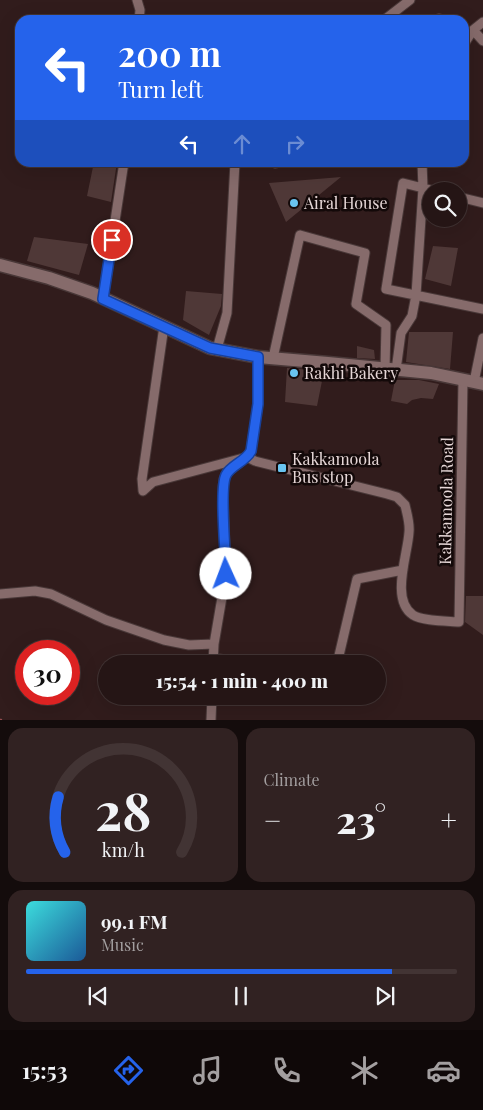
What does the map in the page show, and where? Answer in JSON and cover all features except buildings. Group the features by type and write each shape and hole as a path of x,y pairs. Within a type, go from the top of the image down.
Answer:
{"main road":[{"path":"0,265 49,278 103,299 210,348 258,357 391,369 473,382"}],"street":[{"path":"137,0 140,15"},
{"path":"390,15 410,0"},
{"path":"469,36 473,30 483,22"},
{"path":"473,30 483,41"},
{"path":"103,299 123,167"},
{"path":"216,349 227,313 235,167"},
{"path":"422,167 423,182"},
{"path":"422,188 403,183 386,289 483,309"},
{"path":"467,199 483,203"},
{"path":"391,369 401,333 412,316 416,295 422,203"},
{"path":"274,358 300,235 365,253 356,304 386,325 391,369"},
{"path":"164,326 142,479 143,490 153,482 248,457 256,461 397,497 406,505 409,531 403,570 357,579 338,655"},
{"name":"Kakkamoola Road","path":"403,570 402,601 406,610 415,617 459,622 473,382 483,338"},
{"path":"214,655 214,644 226,574 224,478 227,472 248,457 251,451 258,404 258,357"},
{"path":"0,594 43,592 106,620 164,640 189,645 214,644"},
{"path":"211,720 212,705"}],"place":[{"name":"Airal House","path":"294,203"},
{"name":"Rakhi Bakery","path":"294,373"},
{"name":"Kakkamoola Bus stop","path":"282,468"}],"route":[{"path":"112,240 103,299 210,348 258,357 258,404 251,451 248,457 227,472 224,478 226,574"}]}
